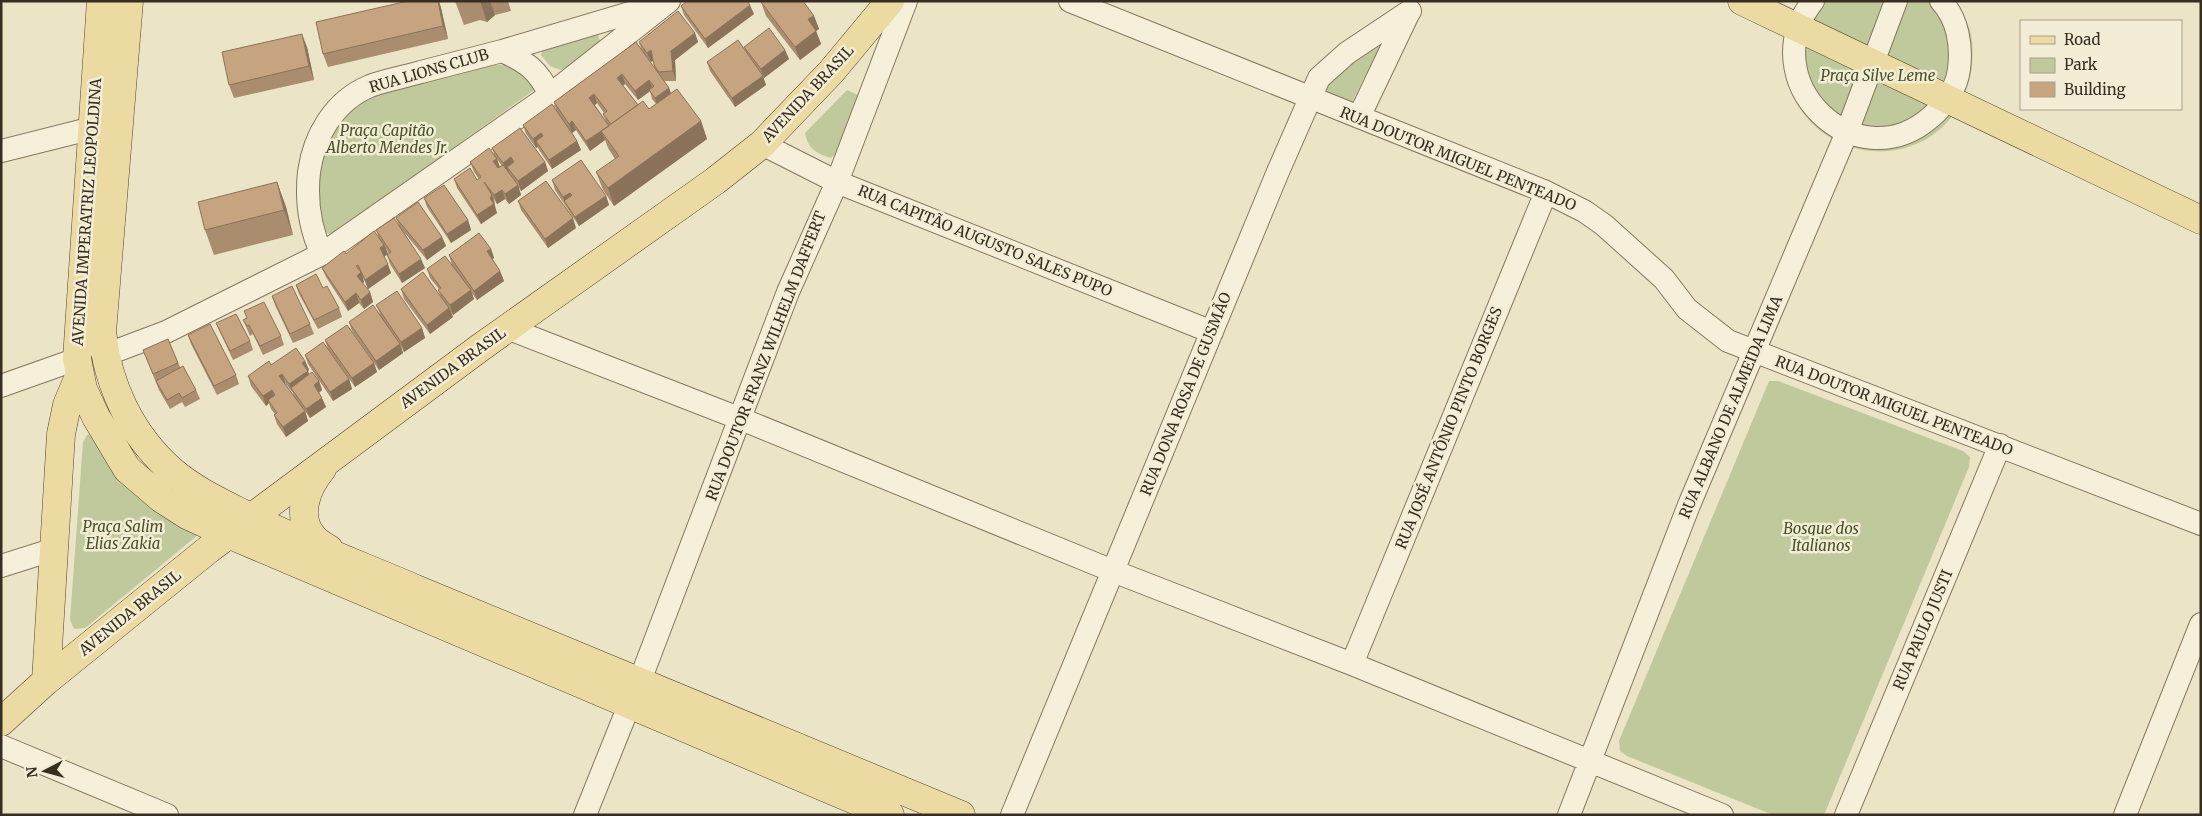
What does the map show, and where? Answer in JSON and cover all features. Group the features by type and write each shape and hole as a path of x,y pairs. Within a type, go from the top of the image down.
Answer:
{"main road":[{"name":"AVENIDA IMPERATRIZ LEOPOLDINA","path":"101,1 79,366 83,389 96,417 127,469 162,500 228,534 635,693"},
{"name":"AVENIDA IMPERATRIZ LEOPOLDINA","path":"129,1 102,332 105,355 116,392 128,419 148,446 172,471 191,485 251,518 336,555"},
{"name":"AVENIDA BRASIL","path":"1,722 46,680 228,534 507,328 715,181 762,144 831,72 890,1"},
{"path":"1742,1 2201,220"},
{"path":"46,680 61,434 79,366"},
{"path":"333,456 312,481 306,495 304,519 313,537 336,555 635,693 890,815"},
{"path":"635,693 961,815"}],"street":[{"name":"RUA DOUTOR FRANZ WILHELM DAFFERT","path":"585,815 635,693 788,292 837,182 906,1"},
{"name":"RUA DOUTOR MIGUEL PENTEADO","path":"1070,1 1546,192 1584,211 1604,225 1664,278 1687,309 1705,325 1728,341 1754,353 2201,524"},
{"path":"1813,1 1798,27 1794,48 1795,69 1802,89 1813,107 1828,122 1846,132 1870,137 1895,136 1925,123 1947,100 1958,77 1961,52 1956,28 1941,1"},
{"name":"RUA ALBANO DE ALMEIDA LIMA","path":"1568,815 1591,762 1688,505 1846,132 1896,1"},
{"name":"RUA LIONS CLUB","path":"105,355 166,332 322,254 550,95 669,2"},
{"name":"RUA LIONS CLUB","path":"322,254 314,238 310,216 308,182 311,160 320,129 342,105 369,86 502,51 669,2"},
{"name":"RUA DONA ROSA DE GUSMÃO","path":"1012,815 1319,78 1333,64 1413,6"},
{"name":"RUA DONA ROSA DE GUSMÃO","path":"1359,117 1413,6"},
{"name":"RUA LIONS CLUB","path":"502,51 524,61 541,78 550,95"},
{"path":"1,152 93,128"},
{"name":"RUA CAPITÃO AUGUSTO SALES PUPO","path":"762,144 837,182 1212,332"},
{"name":"RUA JOSÉ ANTÔNIO PINTO BORGES","path":"1352,664 1546,192"},
{"path":"507,328 741,419 1113,571 1352,664 1722,815"},
{"path":"1,386 79,366"},
{"name":"RUA PAULO JUSTI","path":"1846,815 2000,446"},
{"path":"1,566 55,549"},
{"path":"2125,815 2201,624"},
{"path":"1,746 167,815"}],"green space":[{"name":"Praça Silve Leme","path":"1801,1 1955,1 1968,25 1972,49 1971,73 1958,107 1937,132 1910,147 1880,151 1849,146 1821,132 1799,107 1785,73 1783,55 1785,36 1791,17"},
{"path":"597,32 600,41 577,61 561,70 550,66 541,55 544,45"},
{"path":"1385,36 1352,102 1329,95 1326,91 1327,85"},
{"name":"Praça Capitão Alberto Mendes Jr.","path":"514,64 536,79 534,90 341,228 330,234 323,232 320,225 318,187 323,150 334,128 362,101 402,86 456,72 495,65"},
{"path":"847,90 858,95 837,153 831,158 814,150 808,143 805,133"},
{"name":"Bosque dos Italianos","path":"1769,381 1778,381 1963,451 1970,457 1969,467 1824,815 1773,815 1627,756 1620,751 1619,741"},
{"name":"Praça Salim Elias Zakia","path":"93,432 198,535 85,628 74,629 70,620 83,442 87,435"}],"building":[{"path":"408,1 438,1 443,26 323,54 316,22"},
{"path":"687,1 747,1 750,5 705,39 681,6"},
{"path":"803,1 814,16 808,19 816,31 795,47 761,2"},
{"path":"678,11 695,33 671,51 673,71 659,72 654,65 651,50 647,53 639,42"},
{"path":"769,28 785,50 761,69 744,47"},
{"path":"302,34 309,66 229,85 222,52"},
{"path":"738,40 763,76 732,98 707,62"},
{"path":"636,42 669,88 655,98 649,90 654,86 649,80 635,91 622,74 617,78 638,105 611,124 603,114 607,111 594,94 589,98 609,126 586,141 572,121 569,124 554,102"},
{"path":"677,89 701,121 608,188 596,172 619,156 601,131 643,101 649,109"},
{"path":"552,104 577,141 549,160 536,141 543,136 541,133 533,139 523,125"},
{"path":"520,128 545,162 518,181 507,167 514,162 511,157 503,163 492,148"},
{"path":"489,148 497,159 493,161 498,168 503,165 518,185 505,194 502,190 494,195 484,182 492,195 490,198 494,204 477,215 454,179 470,168 477,180 481,177 470,162"},
{"path":"581,160 606,196 575,217 564,201 572,195 570,193 563,197 552,180"},
{"path":"546,181 573,218 545,239 518,201"},
{"path":"277,182 284,210 205,230 198,202"},
{"path":"444,185 468,220 447,234 424,198"},
{"path":"418,202 442,237 423,250 396,218"},
{"path":"394,218 421,259 399,274 387,255 391,252 376,230"},
{"path":"374,231 384,245 380,248 388,264 365,280 358,265 356,266 361,272 357,276 370,292 361,300 356,293 345,302 322,268 344,251 346,254"},
{"path":"479,233 491,249 487,251 500,271 474,291 449,255"},
{"path":"445,256 471,290 450,305 438,290 441,288 427,269"},
{"path":"423,272 449,308 427,325 401,289"},
{"path":"316,274 323,288 327,286 339,308 314,320 296,285"},
{"path":"292,286 310,324 290,334 272,296"},
{"path":"397,291 422,328 401,342 376,305"},
{"path":"264,302 281,336 260,346 249,325 247,326 243,320 247,318 244,311"},
{"path":"373,305 400,344 376,361 349,322"},
{"path":"236,314 250,341 230,351 216,323"},
{"path":"210,324 236,375 214,386 188,335"},
{"path":"347,325 374,363 352,378 325,340"},
{"path":"168,339 178,363 153,374 143,350"},
{"path":"323,342 349,379 330,392 305,355"},
{"path":"296,348 305,361 302,363 308,371 289,384 282,374 279,376 305,411 283,427 274,415 277,413 268,400 275,395 272,390 263,396 248,376 269,361 271,365"},
{"path":"183,366 196,390 182,398 179,393 167,400 156,381"},
{"path":"312,372 319,381 314,385 322,398 306,409 291,388"}]}
